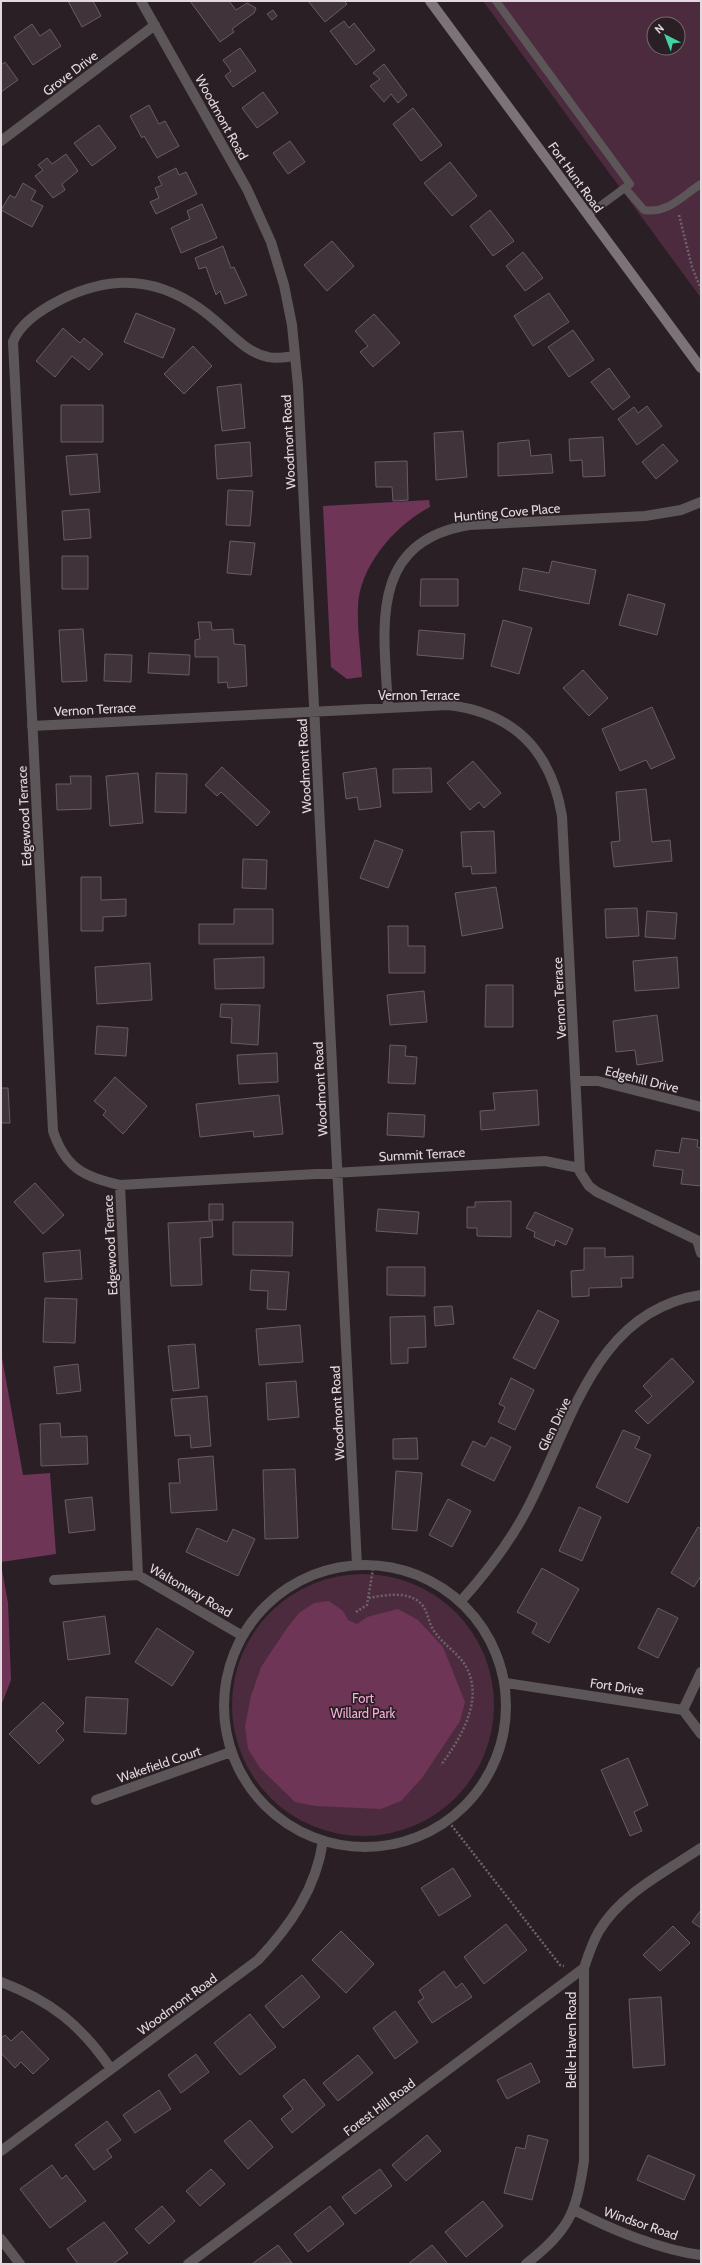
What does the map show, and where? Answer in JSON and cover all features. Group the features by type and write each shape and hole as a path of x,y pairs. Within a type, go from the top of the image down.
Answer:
{"main road":[{"name":"Fort Hunt Road","path":"430,1 701,368"}],"street":[{"name":"Woodmont Road","path":"141,1 248,189 271,242 284,285 292,325 295,356 314,711 357,1565"},
{"name":"Grove Drive","path":"1,140 155,26"},
{"name":"Edgewood Terrace","path":"138,1575 120,1185 96,1180 79,1171 68,1161 59,1148 53,1131 13,342 16,333 24,323 58,301 76,292 105,284 124,282 143,284 173,292 192,302 254,352 268,357 295,356"},
{"name":"Hunting Cove Place","path":"388,708 384,610 390,587 397,571 407,556 421,543 434,535 454,528 469,525 651,516 681,510 701,502"},
{"name":"Vernon Terrace","path":"32,726 448,705 467,708 488,714 507,724 524,737 539,753 550,772 558,792 562,816 577,1082 579,1168"},
{"name":"Edgehill Drive","path":"577,1082 598,1081 701,1107"},
{"name":"Summit Terrace","path":"120,1185 545,1160 579,1168"},
{"path":"579,1168 589,1186 597,1192 699,1241 701,1253"},
{"path":"700,1296 701,1285"},
{"name":"Glen Drive","path":"461,1601 497,1558 525,1514 590,1378 609,1348 631,1326 644,1317 674,1301 700,1296"},
{"path":"374,1563 402,1570 427,1579 461,1601 478,1622 492,1645 506,1683 506,1716 502,1740 497,1757 481,1787 449,1822 423,1835 390,1845 358,1847 323,1841 288,1825 268,1809 246,1783 231,1752 224,1718 224,1696 228,1672 241,1635 262,1609 290,1586 322,1572 357,1565 374,1563"},
{"name":"Waltonway Road","path":"54,1580 138,1575 241,1635"},
{"path":"701,1672 683,1710 701,1734"},
{"name":"Fort Drive","path":"506,1683 683,1710"},
{"name":"Wakefield Court","path":"96,1800 231,1752"},
{"name":"Woodmont Road","path":"1,2150 242,1973 282,1935 306,1895 319,1860 323,1841"},
{"name":"Belle Haven Road","path":"526,2264 545,2249 562,2231 574,2210 584,2161 584,1968 598,1932 614,1910 646,1884 701,1848"},
{"name":"Forest Hill Road","path":"188,2264 584,1968"},
{"path":"1,1982 38,1998 62,2013 83,2032 111,2069"},
{"name":"Windsor Road","path":"574,2210 607,2228 649,2242 701,2255"},
{"path":"1,2238 20,2264"}],"lane":[{"path":"496,1 567,98 644,210 653,212 666,209 701,184"},
{"path":"588,215 628,186"}],"path":[{"path":"678,200 681,225 692,268 701,289"},
{"path":"356,1612 367,1605 374,1563"},
{"path":"368,1598 391,1594 412,1598 423,1605 434,1631 464,1663 471,1677 472,1693 468,1721 454,1747 441,1765"},
{"path":"449,1822 560,1965 584,1968"}],"green space":[{"path":"483,1 701,1 701,298"},
{"path":"429,500 430,507 404,525 381,549 365,577 360,592 358,607 362,677 347,679 331,667 323,506"},
{"path":"1,1352 23,1475 50,1473 56,1554 1,1562"},
{"path":"1,1564 8,1603 11,1680 1,1706"},
{"name":"Fort Willard Park","path":"363,1574 388,1577 413,1584 436,1596 464,1622 472,1632 484,1655 491,1680 494,1705 491,1730 484,1755 472,1778 446,1806 436,1814 413,1826 388,1833 363,1836 338,1833 313,1826 290,1814 262,1788 254,1778 242,1755 235,1730 232,1705 235,1680 242,1655 254,1632 280,1604 290,1596 313,1584 338,1577"},
{"name":"Fort Willard Park","path":"329,1601 343,1611 348,1620 357,1624 367,1617 398,1609 418,1620 443,1647 465,1702 460,1721 422,1778 401,1801 381,1809 316,1806 295,1802 260,1768 248,1749 245,1726 251,1696 261,1667 299,1613 314,1603"}],"building":[{"path":"68,1 93,1 101,16 82,27"},
{"path":"190,1 229,1 236,10 247,3 256,8 254,13 232,29 234,32 220,42"},
{"path":"308,1 344,1 347,4 325,22"},
{"path":"273,10 277,16 272,20 267,14"},
{"path":"344,21 349,28 354,23 375,50 356,65 330,31"},
{"path":"32,24 40,36 50,29 61,46 33,65 14,37"},
{"path":"240,48 256,71 233,87 225,76 231,71 223,60"},
{"path":"5,62 18,80 1,92 1,65"},
{"path":"384,64 407,95 398,103 391,94 384,102 370,86 380,79 373,73"},
{"path":"263,92 278,113 257,128 242,108"},
{"path":"149,105 159,124 165,121 179,146 157,158 144,136 142,138 130,116"},
{"path":"413,108 442,145 421,161 393,124"},
{"path":"99,125 116,148 92,166 74,143"},
{"path":"290,141 305,162 288,174 273,153"},
{"path":"66,154 78,171 62,184 65,190 53,198 35,176 43,170 38,165 47,158 52,164"},
{"path":"450,162 477,196 452,216 424,183"},
{"path":"176,168 179,175 186,172 197,194 156,214 150,202 159,198 155,188 162,185 158,177"},
{"path":"23,183 36,191 31,200 43,206 32,227 1,210 10,195 15,198"},
{"path":"202,204 217,238 181,253 171,228 190,219 187,211"},
{"path":"490,210 514,241 493,256 470,226"},
{"path":"332,241 354,266 327,291 304,265"},
{"path":"223,246 231,268 234,267 247,295 225,304 220,291 216,295 206,267 199,269 195,258"},
{"path":"523,252 543,278 525,291 506,266"},
{"path":"549,293 569,322 533,346 514,316"},
{"path":"136,313 175,329 163,358 124,342"},
{"path":"374,314 400,343 373,367 360,352 368,346 355,331"},
{"path":"63,328 80,343 84,338 103,354 89,370 72,356 55,377 36,361"},
{"path":"573,330 594,360 569,377 548,347"},
{"path":"193,346 212,366 184,394 164,374"},
{"path":"609,368 630,397 613,410 591,382"},
{"path":"241,384 245,428 222,431 217,387"},
{"path":"61,405 103,405 103,442 61,442"},
{"path":"647,406 662,426 637,445 618,419 634,407 638,413"},
{"path":"463,431 467,477 436,480 434,433"},
{"path":"603,437 605,476 583,477 582,460 570,461 569,439"},
{"path":"529,440 531,456 551,454 553,473 498,476 498,443"},
{"path":"250,442 252,476 217,479 215,445"},
{"path":"663,444 678,461 656,479 642,462"},
{"path":"97,454 100,492 70,495 66,456"},
{"path":"407,461 408,500 393,501 392,487 376,487 375,462"},
{"path":"228,490 253,491 250,526 226,525"},
{"path":"89,509 91,538 64,540 62,511"},
{"path":"230,541 255,543 251,575 227,573"},
{"path":"62,556 88,556 88,589 62,589"},
{"path":"552,561 596,570 589,604 519,590 523,568 549,573"},
{"path":"421,579 458,579 458,606 420,606"},
{"path":"628,594 665,604 657,635 619,625"},
{"path":"503,620 532,628 519,674 491,666"},
{"path":"198,622 211,622 212,630 233,629 234,644 245,645 247,686 228,688 227,682 218,683 218,657 195,657 195,640 200,639"},
{"path":"83,629 87,681 62,682 59,630"},
{"path":"419,630 465,634 463,659 417,655"},
{"path":"149,653 190,655 189,675 148,673"},
{"path":"105,654 132,655 131,682 104,681"},
{"path":"583,670 608,698 589,716 563,688"},
{"path":"652,707 675,758 651,769 646,760 620,771 602,729"},
{"path":"473,761 501,793 484,808 479,802 470,810 447,783"},
{"path":"222,767 270,812 257,826 221,792 217,796 205,785"},
{"path":"376,768 381,807 359,810 357,797 346,799 343,773"},
{"path":"431,768 432,792 393,793 393,769"},
{"path":"138,773 143,823 110,826 106,776"},
{"path":"156,773 187,774 186,813 155,812"},
{"path":"70,776 91,776 91,809 57,810 56,784 71,784"},
{"path":"646,789 652,842 670,840 672,861 614,867 611,842 620,841 616,792"},
{"path":"494,831 496,873 472,874 471,866 463,867 461,832"},
{"path":"375,840 403,850 388,888 360,878"},
{"path":"243,859 267,860 266,889 242,888"},
{"path":"81,877 101,877 101,900 126,899 126,916 103,917 103,931 81,931"},
{"path":"496,887 503,928 462,936 455,893"},
{"path":"637,908 639,936 606,938 605,909"},
{"path":"234,909 273,909 273,944 199,944 199,924 234,924"},
{"path":"647,911 677,913 675,939 645,937"},
{"path":"388,926 408,926 408,946 425,946 425,973 389,973"},
{"path":"264,957 264,988 215,989 214,959"},
{"path":"677,957 679,988 635,991 633,961"},
{"path":"150,963 152,1000 97,1004 95,967"},
{"path":"486,985 513,985 513,1027 485,1027"},
{"path":"424,991 427,1022 390,1025 387,995"},
{"path":"221,1004 260,1005 258,1045 231,1043 232,1018 220,1017"},
{"path":"657,1015 663,1061 637,1065 635,1050 616,1052 613,1021"},
{"path":"97,1026 128,1028 126,1056 95,1054"},
{"path":"390,1045 406,1046 405,1056 417,1057 415,1084 388,1083"},
{"path":"277,1053 278,1082 239,1084 237,1055"},
{"path":"115,1077 147,1106 123,1134 103,1115 106,1111 94,1101"},
{"path":"1,1088 8,1088 10,1123 1,1123"},
{"path":"537,1090 539,1125 481,1130 480,1111 495,1110 493,1093"},
{"path":"279,1095 283,1134 254,1137 253,1131 200,1137 196,1104"},
{"path":"388,1113 425,1115 424,1137 387,1135"},
{"path":"682,1138 698,1140 697,1147 701,1148 701,1186 681,1184 683,1170 653,1166 656,1150 679,1153"},
{"path":"35,1183 64,1215 43,1234 14,1202"},
{"path":"511,1201 511,1237 477,1236 477,1228 467,1228 467,1207 475,1207 475,1202"},
{"path":"209,1204 223,1204 223,1220 209,1220"},
{"path":"378,1209 419,1212 417,1234 376,1231"},
{"path":"535,1212 573,1229 566,1245 556,1240 554,1246 534,1237 535,1232 526,1228"},
{"path":"212,1221 213,1237 200,1238 202,1285 171,1286 168,1223"},
{"path":"233,1222 293,1222 292,1256 233,1255"},
{"path":"584,1248 605,1248 605,1257 633,1256 633,1278 621,1278 622,1287 589,1288 589,1296 572,1297 571,1271 584,1270"},
{"path":"80,1250 82,1279 45,1282 43,1253"},
{"path":"387,1267 425,1267 425,1296 387,1295"},
{"path":"251,1270 289,1272 286,1310 267,1309 268,1291 250,1290"},
{"path":"45,1298 77,1299 75,1343 43,1342"},
{"path":"452,1306 454,1324 435,1326 434,1307"},
{"path":"538,1310 559,1321 535,1369 513,1358"},
{"path":"425,1316 426,1347 408,1348 408,1363 391,1364 390,1317"},
{"path":"300,1325 303,1362 259,1365 256,1329"},
{"path":"195,1344 199,1388 173,1391 168,1346"},
{"path":"672,1358 694,1382 648,1424 635,1411 652,1396 643,1386"},
{"path":"78,1364 81,1391 57,1394 54,1367"},
{"path":"511,1378 534,1390 515,1430 498,1422 505,1407 499,1404"},
{"path":"296,1381 299,1417 268,1420 266,1383"},
{"path":"207,1396 211,1446 191,1448 190,1435 175,1436 171,1399"},
{"path":"60,1423 61,1437 87,1436 88,1464 41,1466 40,1424"},
{"path":"623,1430 640,1437 635,1448 651,1455 628,1503 596,1487"},
{"path":"491,1437 511,1447 494,1481 461,1465 473,1441 485,1447"},
{"path":"417,1438 418,1459 393,1459 393,1439"},
{"path":"213,1456 217,1510 171,1513 169,1483 180,1483 178,1459"},
{"path":"295,1469 298,1538 265,1539 263,1470"},
{"path":"396,1471 422,1473 417,1531 392,1529"},
{"path":"92,1497 95,1530 69,1533 65,1500"},
{"path":"448,1499 471,1511 452,1547 429,1535"},
{"path":"579,1507 601,1517 582,1561 559,1551"},
{"path":"698,1527 701,1529 701,1576 694,1587 671,1573"},
{"path":"197,1528 227,1542 233,1529 255,1539 238,1576 186,1552"},
{"path":"542,1568 579,1589 549,1643 532,1633 537,1623 517,1612"},
{"path":"658,1608 678,1618 658,1658 638,1648"},
{"path":"105,1616 110,1654 68,1660 63,1622"},
{"path":"157,1628 194,1652 172,1686 135,1662"},
{"path":"86,1697 128,1699 126,1734 84,1732"},
{"path":"43,1702 64,1723 56,1731 64,1740 39,1764 9,1734"},
{"path":"628,1758 648,1805 634,1812 642,1831 630,1836 601,1770"},
{"path":"453,1868 471,1896 439,1916 421,1888"},
{"path":"701,1910 701,1928 692,1922"},
{"path":"506,1924 527,1950 484,1984 464,1957"},
{"path":"673,1926 690,1943 660,1971 643,1955"},
{"path":"341,1931 374,1964 346,1993 312,1960"},
{"path":"444,1971 456,1988 462,1983 472,1997 432,2023 418,2002 424,1998 419,1990"},
{"path":"302,1975 320,1997 283,2028 265,2006"},
{"path":"661,1997 665,2065 633,2068 629,1999"},
{"path":"395,2011 418,2042 395,2059 373,2028"},
{"path":"250,2014 276,2047 240,2075 214,2043"},
{"path":"22,2031 49,2059 33,2074 21,2062 15,2068 1,2053 1,2038 5,2035 11,2041"},
{"path":"196,2054 209,2072 181,2093 168,2075"},
{"path":"358,2055 373,2073 338,2101 323,2083"},
{"path":"531,2063 540,2082 507,2099 497,2080"},
{"path":"304,2079 325,2105 292,2133 281,2119 293,2109 283,2096"},
{"path":"159,2090 171,2109 135,2133 123,2115"},
{"path":"250,2120 273,2147 248,2169 224,2141"},
{"path":"107,2121 121,2140 107,2150 112,2157 94,2170 75,2145"},
{"path":"427,2135 441,2151 406,2181 392,2165"},
{"path":"528,2135 548,2140 532,2200 504,2193 516,2147 525,2149"},
{"path":"648,2155 695,2175 684,2200 637,2180"},
{"path":"52,2165 62,2179 66,2175 86,2201 50,2228 20,2189"},
{"path":"211,2169 225,2184 200,2206 186,2191"},
{"path":"380,2169 392,2186 355,2214 342,2197"},
{"path":"483,2201 503,2226 466,2257 445,2232"},
{"path":"162,2206 175,2221 149,2244 135,2229"},
{"path":"330,2206 344,2224 308,2252 294,2234"},
{"path":"104,2222 128,2253 113,2264 78,2264 67,2249"},
{"path":"278,2245 292,2263 252,2264"},
{"path":"432,2245 448,2264 408,2264"}]}
